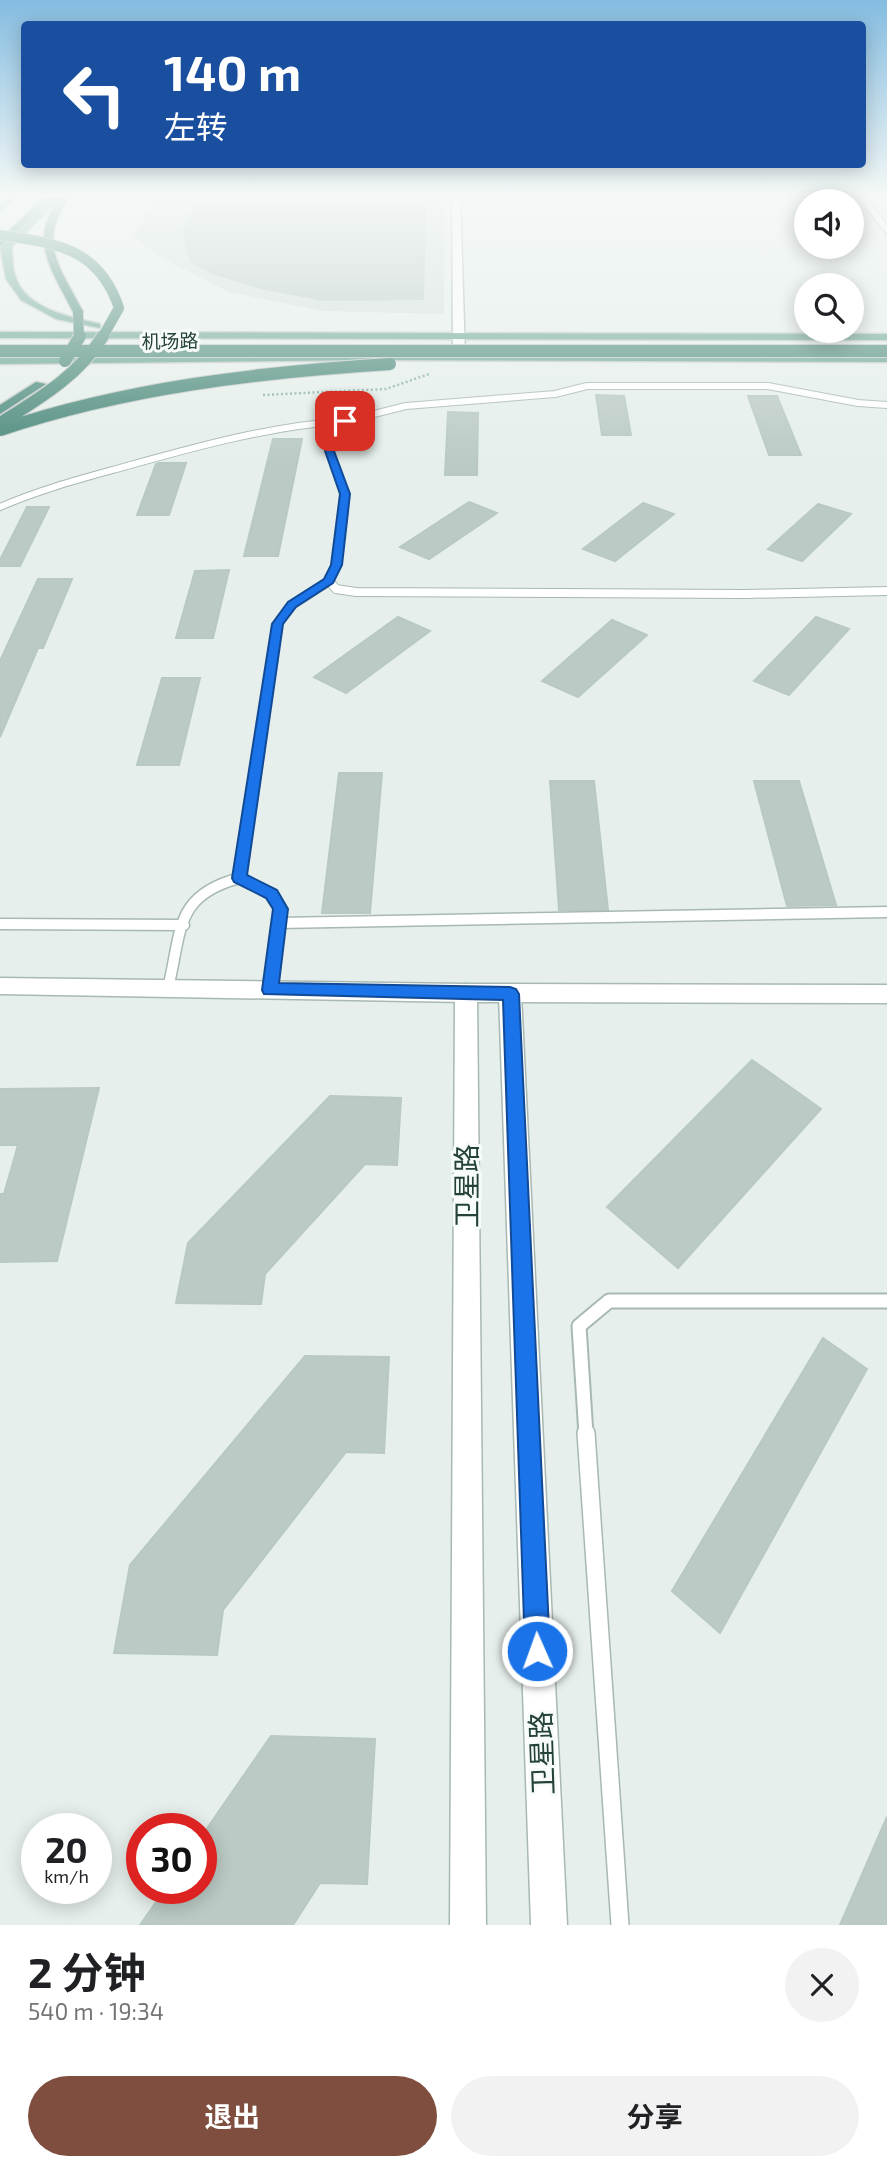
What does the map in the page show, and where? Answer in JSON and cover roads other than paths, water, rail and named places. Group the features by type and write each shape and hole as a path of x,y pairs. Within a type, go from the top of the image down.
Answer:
{"highway":[{"path":"0,410 67,360 80,335 78,312 63,284"},
{"path":"0,423 48,393 90,357 119,308 110,284"},
{"path":"0,340 887,339"},
{"path":"0,351 887,351"},
{"path":"0,430 97,404 249,378 364,365 608,351"}],"main road":[{"path":"13,284 22,295 42,309 70,320 146,334"},
{"path":"0,335 887,339"},
{"name":"机场路","path":"0,361 458,357 887,359"}],"street":[{"path":"458,284 458,357"},
{"path":"0,986 510,994 887,994"},
{"name":"卫星路","path":"466,993 468,1925"},
{"name":"卫星路","path":"510,994 549,1925"}],"lane":[{"path":"0,507 91,476 191,448 283,427 345,421 406,407 555,394 587,386 768,386 858,403 887,405"},
{"path":"240,878 278,624 292,605 329,581 336,565 345,494 330,451 332,436 345,421"},
{"path":"329,581 336,589 356,592 746,594 887,591"},
{"path":"168,988 188,909 198,896 214,885 240,878 272,894 280,909 270,990"},
{"path":"279,923 887,912"},
{"path":"0,924 184,925"},
{"path":"620,1925 579,1326 609,1301 887,1301"}]}
